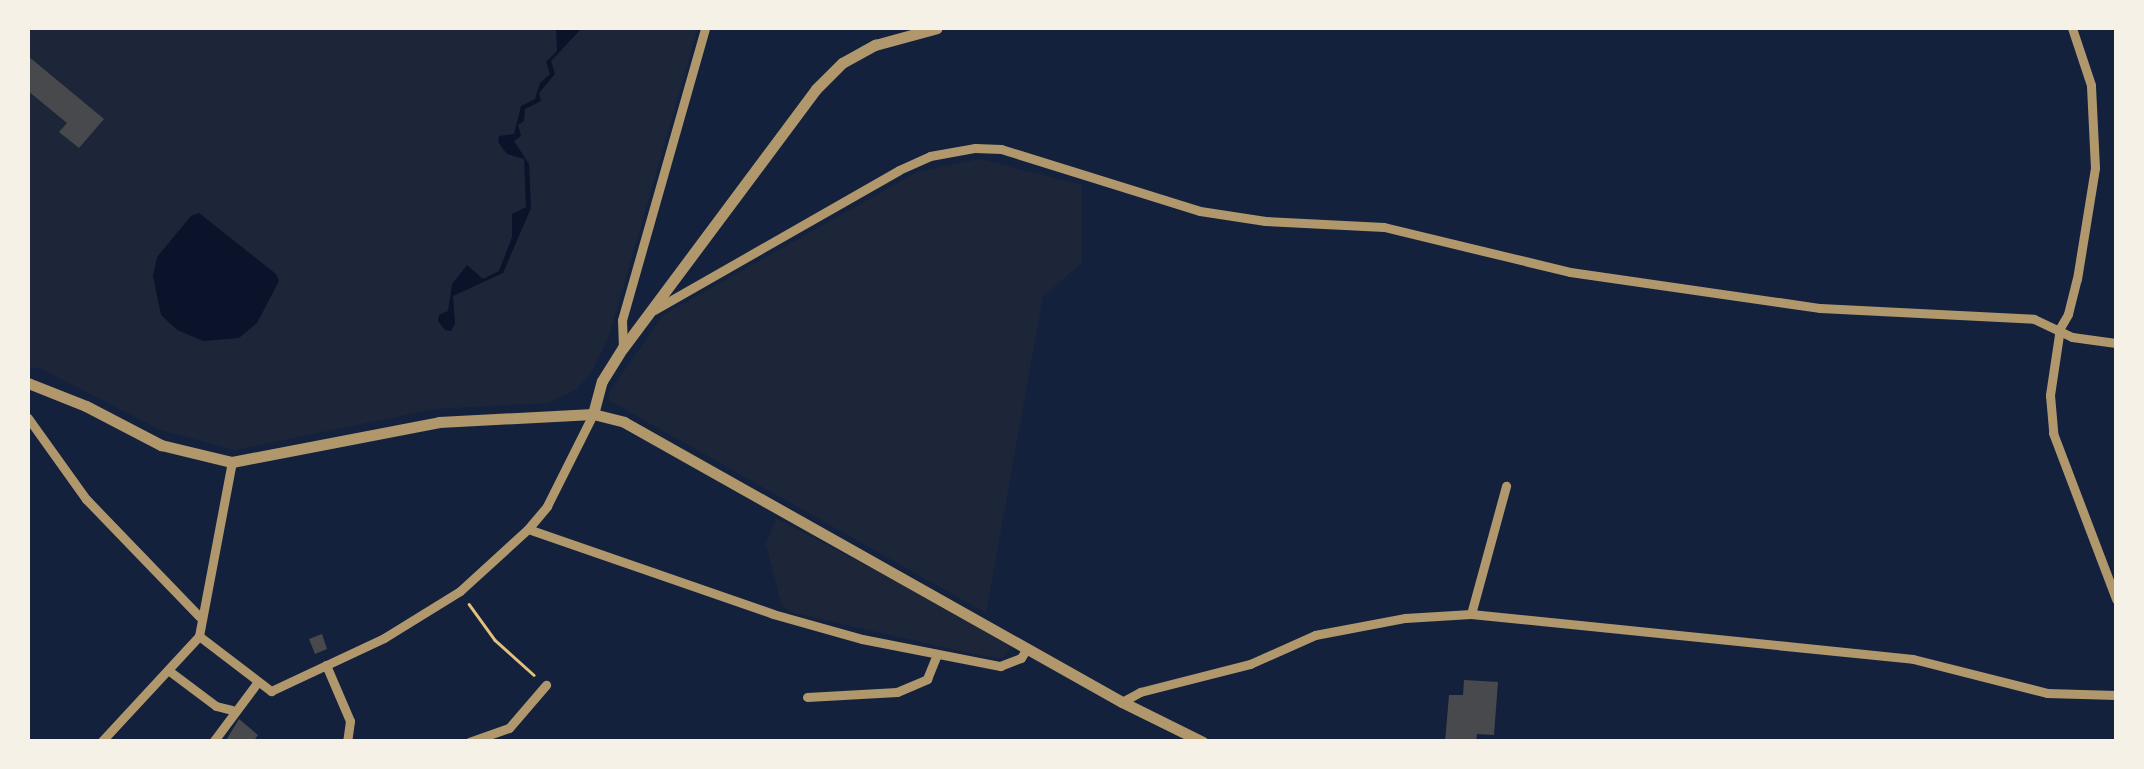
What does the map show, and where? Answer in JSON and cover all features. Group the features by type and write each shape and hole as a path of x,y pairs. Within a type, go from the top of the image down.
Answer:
{"street":[{"path":"623,348 622,320 705,28"},
{"path":"199,636 257,683 276,691 384,638 460,590 528,530 547,506 592,414 602,381 790,119 842,64 875,44 937,28"},
{"path":"2072,28 2092,85 2095,168 2077,278 2068,314 2060,328 2050,395 2053,433 2116,599"},
{"path":"654,310 899,170 930,156 1001,148 1200,211 1265,221 1384,227 1570,272 1820,308 2034,319 2072,337 2116,343"},
{"path":"28,382 86,406 161,445 232,462 439,422 592,414 624,422 1122,702 1203,742"},
{"path":"28,418 86,498 200,616"},
{"path":"100,742 199,636 232,462"},
{"path":"1471,614 1506,486"},
{"path":"528,530 773,614 937,654 1000,666 1021,658 1027,648"},
{"path":"1122,702 1140,692 1250,664 1315,635 1405,618 1471,614 1913,658 2048,693 2116,695"},
{"path":"807,697 897,692 928,680 937,654"},
{"path":"326,665 350,720 347,742"},
{"path":"168,670 216,706 232,710"},
{"path":"213,742 232,710 257,683"},
{"path":"469,742 510,728 546,686"}],"path":[{"path":"460,590 495,640 546,686"}],"shaded area":[{"path":"28,28 698,28 609,336 591,373 577,389 548,403 435,409 235,450 161,430 39,368 28,367"},
{"path":"556,28 582,28 551,61 555,74 539,93 541,101 525,109 524,121 518,125 521,136 514,141 529,164 531,208 503,273 453,296 455,324 451,331 445,330 438,321 439,315 448,311 452,284 467,265 483,279 499,271 512,237 512,214 526,207 524,159 507,154 498,142 499,136 514,134 521,106 535,99 540,83 550,74 546,62 557,51"},
{"path":"979,159 1082,185 1082,263 1043,296 986,613 610,401 608,394 663,315 917,172"},
{"path":"199,213 276,274 279,281 257,323 239,338 203,341 177,330 161,315 153,276 157,257 191,216"},
{"path":"776,518 1012,645 1003,659 794,613 782,606 766,544"}],"building":[{"path":"28,56 104,119 79,148 59,132 67,123 28,91"},
{"path":"322,634 327,649 315,654 309,639"},
{"path":"1464,680 1498,682 1494,735 1477,734 1476,742 1445,742 1449,695 1463,695"},
{"path":"239,719 258,735 253,742 225,742"}]}
